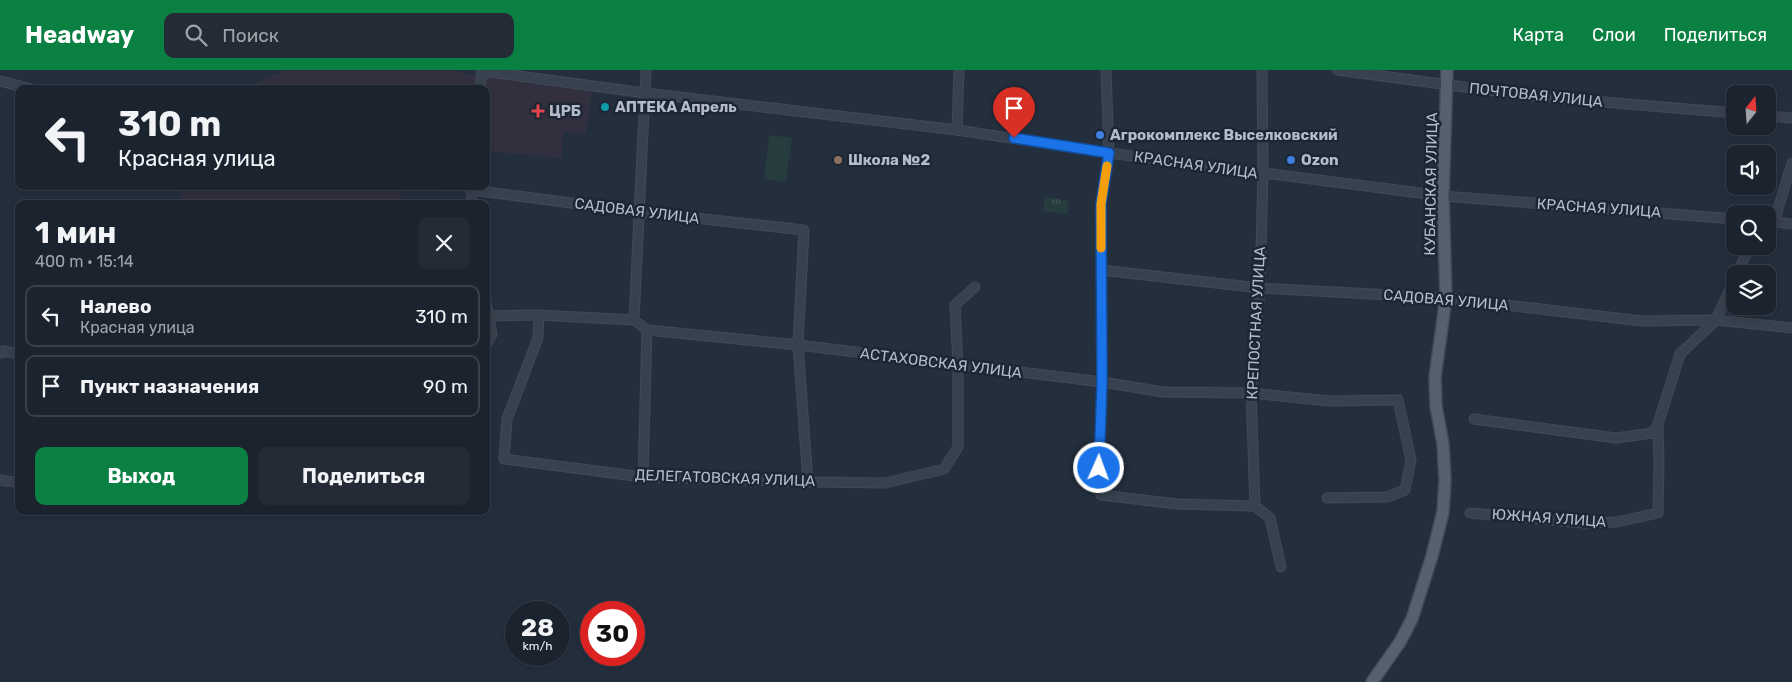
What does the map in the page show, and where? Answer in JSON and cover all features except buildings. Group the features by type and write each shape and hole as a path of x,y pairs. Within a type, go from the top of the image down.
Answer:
{"main road":[{"name":"КУБАНСКАЯ УЛИЦА","path":"1372,682 1400,642 1412,619 1432,556 1443,512 1445,480 1443,444 1436,406 1435,377 1446,298 1443,196 1447,70"}],"street":[{"path":"634,320 646,70"},
{"path":"958,130 959,70"},
{"path":"1106,70 1109,153 1101,204 1102,382 1099,486 1101,495 1177,504 1255,506 1270,518 1281,567"},
{"name":"КРЕПОСТНАЯ УЛИЦА","path":"1255,506 1251,394 1260,288 1262,70"},
{"name":"ПОЧТОВАЯ УЛИЦА","path":"1337,70 1532,96 1726,112"},
{"path":"480,85 482,71"},
{"name":"КРАСНАЯ УЛИЦА","path":"482,71 645,93 958,130 1262,174 1443,196 1726,218"},
{"path":"0,81 16,85"},
{"path":"1776,117 1792,118"},
{"path":"1776,208 1792,163"},
{"name":"САДОВАЯ УЛИЦА","path":"485,190 640,212 804,230 798,346"},
{"path":"1776,222 1792,224"},
{"name":"САДОВАЯ УЛИЦА","path":"1101,270 1260,288 1446,298 1642,321 1716,320 1792,328"},
{"path":"958,366 955,305 975,287"},
{"path":"1474,419 1616,438 1653,434 1658,424 1680,354 1716,320 1726,298"},
{"path":"490,316 539,315 634,320 647,330 643,477"},
{"name":"ДЕЛЕГАТОВСКАЯ УЛИЦА","path":"539,315 538,338 507,419 504,459 643,477 885,483 944,469 958,448 958,366"},
{"path":"490,325 492,334 490,338"},
{"name":"АСТАХОВСКАЯ УЛИЦА","path":"647,330 1102,382 1163,392 1251,394 1329,401 1398,400 1411,460 1404,490 1387,497 1327,498"},
{"path":"798,346 808,482"},
{"path":"0,352 15,353"},
{"name":"ЮЖНАЯ УЛИЦА","path":"1470,512 1584,524 1617,522 1658,513 1658,424"},
{"path":"0,480 15,482"}],"shaded area":[{"name":"ЦРБ","path":"284,70 454,70 456,72 592,91 586,133 564,132 561,158 490,151 490,85 252,85"},
{"path":"180,190 402,190 401,200 180,200"},
{"path":"418,190 468,190 468,193"}],"green space":[{"path":"769,135 792,138 786,182 764,179"},
{"path":"1045,197 1069,201 1067,214 1043,211"}],"slow traffic":[{"path":"1101,248 1101,204 1107,166"}],"place":[{"name":"АПТЕКА Апрель","path":"605,107"},
{"name":"ЦРБ","path":"538,111"},
{"name":"Агрокомплекс Выселковский","path":"1100,135"},
{"name":"Школа №2","path":"838,160"},
{"name":"Ozon","path":"1291,160"}],"route":[{"path":"1014,138 1109,153 1101,204 1102,382 1099,468"}]}
